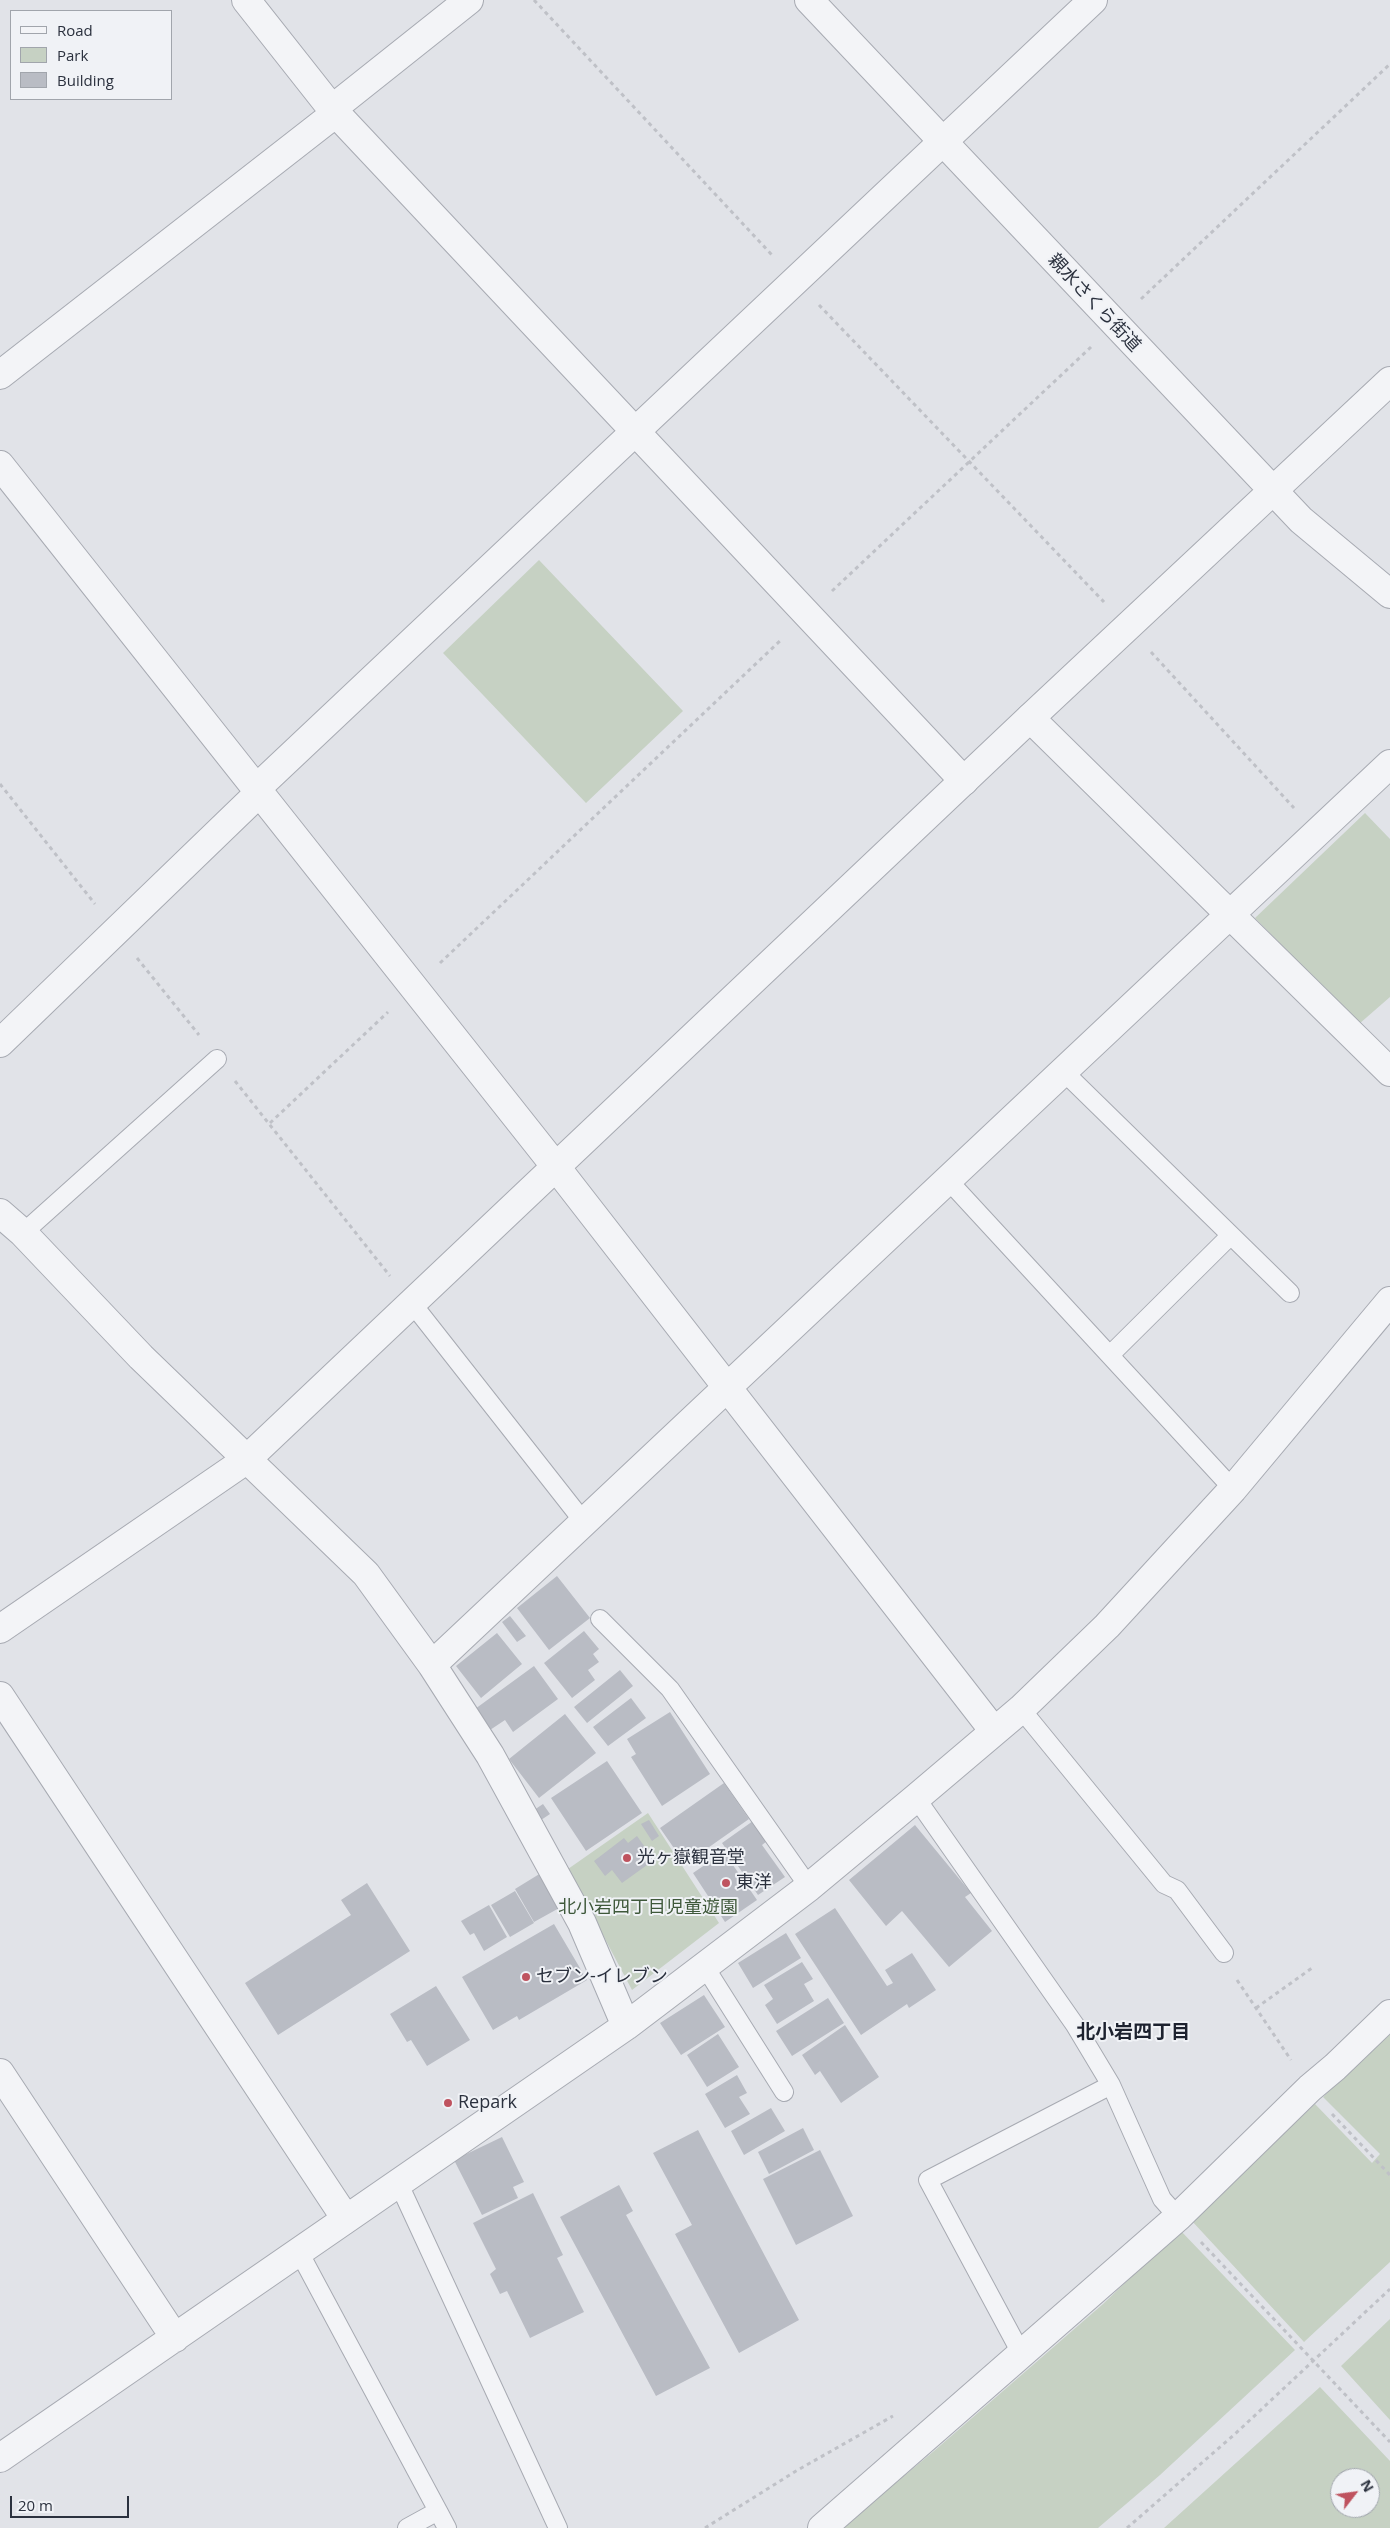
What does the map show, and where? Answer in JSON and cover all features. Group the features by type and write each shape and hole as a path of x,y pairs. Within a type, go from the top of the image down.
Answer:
{"street":[{"path":"246,0 334,111 964,781"},
{"path":"0,375 334,111 469,0"},
{"name":"親水さくら街道","path":"809,0 1114,325 1301,520 1390,594"},
{"path":"0,1043 259,790 941,141 1093,0"},
{"path":"0,1629 246,1460 1030,718 1390,381"},
{"path":"0,465 556,1166 994,1732"},
{"path":"1030,718 1390,1072"},
{"path":"432,1665 1390,764"},
{"path":"0,1213 23,1233 141,1357 366,1574 432,1665 490,1755 582,1923 626,2026"},
{"path":"0,2458 175,2338 298,2250 626,2026 810,1887 1022,1709 1107,1626 1233,1490 1390,1301"},
{"path":"0,1696 346,2219"},
{"path":"822,2528 1178,2217 1310,2088 1335,2067 1390,2014"},
{"path":"0,2074 175,2338"}],"lane":[{"path":"23,1233 217,1059"},
{"path":"1064,1071 1290,1293"},
{"path":"947,1179 1111,1354 1233,1490"},
{"path":"1111,1354 1230,1236"},
{"path":"411,1302 583,1521"},
{"path":"600,1619 670,1689 810,1887"},
{"path":"1022,1709 1164,1884 1176,1890 1224,1953"},
{"path":"916,1798 1075,2025 1111,2085 1162,2199 1178,2217"},
{"path":"705,1967 784,2092"},
{"path":"1022,2355 928,2180 1111,2085"},
{"path":"398,2182 558,2528"},
{"path":"298,2250 447,2528"},
{"path":"407,2528 438,2511"}],"path":[{"path":"534,0 796,280 1128,627 1317,833"},
{"path":"437,965 1390,64"},
{"path":"270,1123 390,1010"},
{"path":"1224,1953 1226,1963 1292,2061"},
{"path":"1256,2008 1312,1968"},
{"path":"1328,2110 1390,2175"},
{"path":"1198,2238 1390,2442"},
{"path":"1127,2528 1315,2362 1390,2289"},
{"path":"704,2528 796,2471 898,2414"}],"green space":[{"path":"539,560 683,711 586,803 443,653"},
{"path":"1365,813 1390,839 1390,997 1359,1024 1255,918"},
{"name":"北小岩四丁目児童遊園","path":"648,1813 719,1923 632,1990 568,1869"},
{"path":"1390,2031 1390,2262 1304,2342 1191,2220 1315,2104 1372,2163 1380,2154 1323,2097"},
{"path":"1180,2230 1295,2350 1160,2475 1098,2528 841,2528 934,2451 1103,2304"},
{"path":"1390,2319 1390,2420 1341,2366"},
{"path":"1320,2387 1390,2461 1390,2528 1164,2528"}],"building":[{"path":"557,1576 590,1618 549,1650 517,1608"},
{"path":"510,1616 526,1636 517,1642 502,1622"},
{"path":"584,1631 599,1649 593,1654 599,1662 588,1670 595,1680 572,1698 544,1663"},
{"path":"497,1633 522,1664 481,1698 456,1666"},
{"path":"534,1666 558,1699 513,1732 505,1720 490,1730 475,1709"},
{"path":"620,1670 633,1686 587,1723 574,1707"},
{"path":"631,1698 646,1718 608,1746 593,1727"},
{"path":"670,1712 710,1774 662,1806 631,1757 636,1754 627,1739"},
{"path":"565,1714 596,1753 539,1798 509,1759"},
{"path":"607,1761 642,1813 586,1851 551,1798"},
{"path":"724,1783 749,1819 685,1864 660,1828"},
{"path":"543,1804 550,1814 541,1820 534,1810"},
{"path":"649,1820 659,1836 652,1841 641,1824"},
{"path":"753,1821 767,1841 762,1845 785,1877 758,1895 722,1843"},
{"path":"915,1825 971,1893 965,1897 992,1931 949,1967 902,1911 886,1926 849,1880"},
{"path":"637,1836 654,1860 622,1883 612,1870 605,1876 594,1861 624,1838 628,1843"},
{"path":"724,1852 757,1900 725,1922 693,1873"},
{"path":"541,1873 561,1907 534,1922 515,1889"},
{"path":"367,1883 410,1951 278,2035 245,1983 351,1915 341,1900"},
{"path":"515,1891 534,1923 510,1937 491,1905"},
{"path":"489,1905 507,1937 484,1951 474,1933 470,1935 461,1921"},
{"path":"835,1908 887,1986 893,1983 885,1970 912,1953 936,1990 909,2008 907,2004 861,2035 795,1934"},
{"path":"554,1924 587,1980 519,2020 517,2016 493,2030 462,1977"},
{"path":"786,1933 801,1958 753,1988 738,1963"},
{"path":"802,1962 813,1979 804,1984 814,2001 777,2024 765,2005 773,1999 764,1985"},
{"path":"436,1986 470,2040 427,2066 411,2040 407,2042 390,2014"},
{"path":"704,1995 725,2027 681,2055 660,2023"},
{"path":"828,1998 844,2023 792,2056 776,2031"},
{"path":"845,2025 879,2077 841,2103 820,2071 815,2075 802,2055"},
{"path":"718,2034 739,2067 707,2087 687,2055"},
{"path":"737,2075 747,2093 739,2097 750,2114 725,2128 705,2094"},
{"path":"771,2108 785,2131 744,2155 731,2131"},
{"path":"803,2128 814,2150 769,2174 758,2152"},
{"path":"698,2130 799,2320 739,2353 675,2234 692,2225 653,2153"},
{"path":"502,2137 524,2182 513,2187 518,2198 482,2215 454,2160"},
{"path":"820,2150 853,2216 796,2245 763,2179"},
{"path":"619,2185 633,2211 626,2215 710,2368 656,2396 560,2217"},
{"path":"533,2193 563,2255 557,2258 584,2312 530,2338 507,2291 500,2294 490,2274 496,2269 473,2223"}],"place":[{"name":"光ヶ嶽観音堂","path":"627,1858"},
{"name":"東洋","path":"726,1883"},
{"name":"セブン-イレブン","path":"526,1977"},
{"name":"Repark","path":"448,2103"}],"district":[{"name":"北小岩四丁目","path":"1133,2033"}]}
